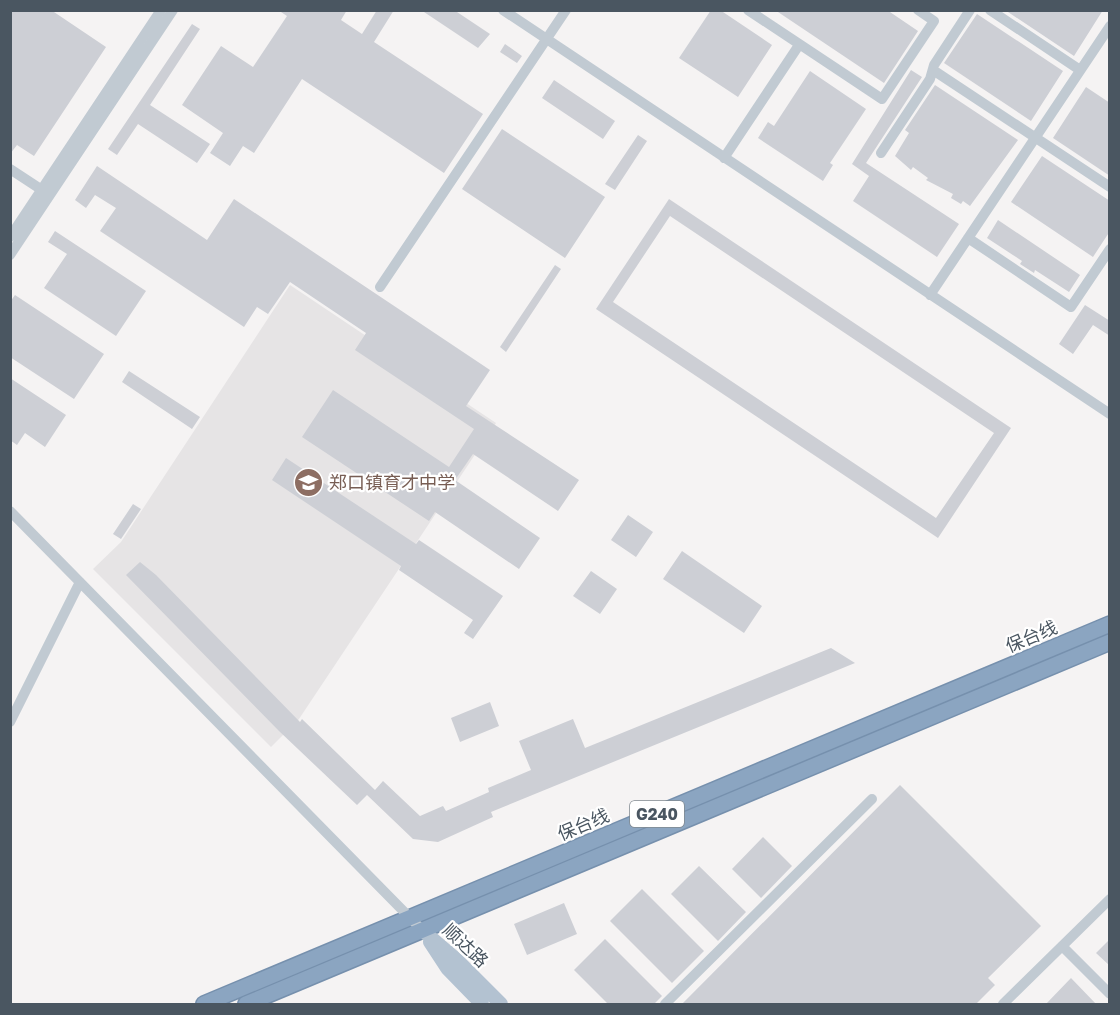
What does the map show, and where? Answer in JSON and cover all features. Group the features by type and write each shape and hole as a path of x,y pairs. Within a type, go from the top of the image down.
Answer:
{"highway":[{"name":"保台线","path":"204,1005 1110,624"},
{"name":"保台线","path":"246,1005 1110,642"}],"main road":[{"name":"顺达路","path":"423,930 447,968 482,1005"},
{"name":"顺达路","path":"423,930 456,958 501,1005"}],"street":[{"path":"10,237 161,10"},
{"path":"10,255 173,10"},
{"path":"503,10 1110,414"},
{"path":"380,287 566,10"},
{"path":"748,10 882,99 934,21 918,10"},
{"path":"881,153 930,79 933,70 970,10"},
{"path":"990,10 1080,70"},
{"path":"930,295 1110,26"},
{"path":"724,158 799,45"},
{"path":"933,70 1110,187"},
{"path":"10,169 42,190"},
{"path":"968,238 1071,307 1110,249"},
{"path":"10,511 423,930"},
{"path":"10,722 80,582"},
{"path":"665,1005 872,799"},
{"path":"1003,1005 1110,899"},
{"path":"1062,946 1110,994"}],"shaded area":[{"name":"郑口镇育才中学","path":"290,285 496,423 299,719 271,747 93,569 121,542"}],"building":[{"path":"10,10 51,10 106,47 34,156 17,145 10,154"},
{"path":"278,10 347,10 341,20 362,34 377,10 394,10 374,42 483,114 444,173 302,79 254,153 243,146 230,166 210,153 223,133 182,105 221,46 253,67 287,16"},
{"path":"421,10 454,10 490,34 478,48"},
{"path":"711,10 720,10 772,45 738,97 679,58"},
{"path":"775,10 887,10 918,31 884,83"},
{"path":"1005,10 1103,10 1074,56"},
{"path":"977,14 1063,71 1031,121 944,63"},
{"path":"192,24 200,29 150,105 210,144 197,163 138,124 117,155 108,149"},
{"path":"505,44 522,56 517,63 500,52"},
{"path":"911,70 922,77 866,163 959,224 937,257 853,201 869,176 852,164"},
{"path":"810,71 866,109 830,163 833,165 823,181 758,138 768,122 774,126"},
{"path":"554,80 615,121 603,139 542,98"},
{"path":"935,85 1018,140 970,206 963,201 961,204 951,198 953,194 926,180 928,178 913,167 911,170 895,156 909,133 905,130"},
{"path":"1086,87 1110,103 1110,176 1053,138"},
{"path":"502,129 605,197 565,258 462,189"},
{"path":"638,135 647,141 615,190 605,184"},
{"path":"1042,156 1110,201 1110,231 1093,257 1011,202"},
{"path":"97,166 207,240 234,199 490,370 466,406 579,480 558,511 473,454 455,480 540,538 519,569 435,512 429,521 302,437 333,390 449,467 474,429 355,350 366,333 290,282 268,314 257,307 244,327 100,231 116,208 95,195 86,208 75,200"},
{"path":"669,199 1011,428 938,538 596,309","holes":["670,216 994,433 936,518 613,302"]},
{"path":"998,220 1080,275 1069,292 1035,270 1034,273 1020,264 1022,261 987,238"},
{"path":"55,231 146,291 116,336 44,288 67,254 48,242"},
{"path":"555,265 561,269 506,352 500,347"},
{"path":"15,295 104,354 74,399 10,357 10,302"},
{"path":"1085,305 1110,321 1110,336 1093,325 1073,354 1059,344"},
{"path":"129,371 200,417 192,429 122,382"},
{"path":"10,378 66,415 45,447 25,433 17,445 10,440"},
{"path":"286,458 416,544 419,540 503,596 473,639 464,633 473,620 399,570 401,566 272,480"},
{"path":"133,504 141,509 121,539 113,534"},
{"path":"628,515 653,532 636,557 611,540"},
{"path":"682,551 762,606 744,633 663,579"},
{"path":"140,562 156,575 300,722 302,719 375,790 383,781 420,816 443,806 446,811 489,792 488,788 531,770 519,741 573,719 585,748 831,648 855,663 491,812 493,817 438,842 413,839 367,795 357,805 279,731 126,575"},
{"path":"591,571 617,589 600,614 573,596"},
{"path":"490,702 499,726 460,742 451,718"},
{"path":"900,785 1041,926 988,978 995,985 975,1005 681,1005"},
{"path":"763,837 792,866 761,898 732,869"},
{"path":"699,866 746,912 718,941 671,894"},
{"path":"642,889 704,951 672,983 610,921"},
{"path":"564,903 577,934 527,955 514,924"},
{"path":"605,939 662,996 653,1005 609,1005 574,970"},
{"path":"1110,939 1110,966 1096,953"},
{"path":"1071,978 1097,1005 1045,1005"}],"place":[{"name":"郑口镇育才中学","path":"308,482"}]}
